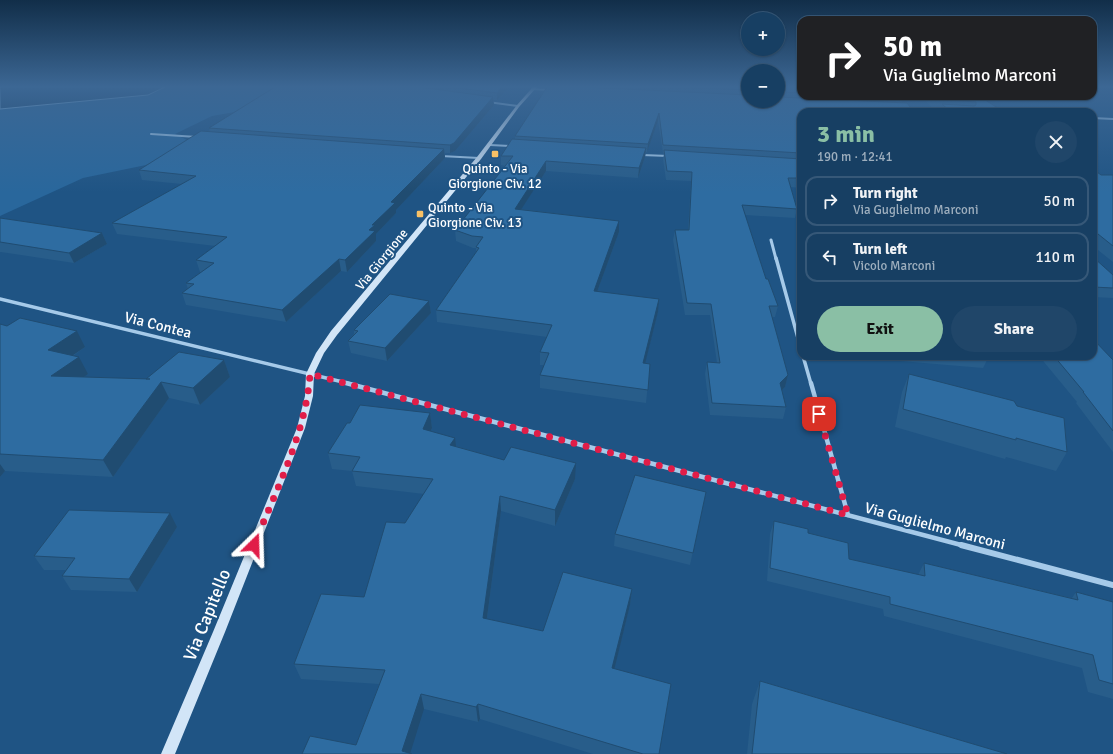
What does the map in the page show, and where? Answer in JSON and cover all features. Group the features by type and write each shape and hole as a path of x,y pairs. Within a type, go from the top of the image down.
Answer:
{"street":[{"name":"Via Giorgione","path":"310,374 320,353 334,334 378,282 422,225 490,145 506,122"},
{"path":"151,134 198,137"},
{"path":"490,145 513,146"},
{"path":"638,154 676,157"},
{"path":"440,156 479,158"},
{"path":"770,240 797,335"},
{"name":"Via Contea","path":"0,299 310,374"},
{"path":"804,360 848,515"},
{"name":"Via Guglielmo Marconi","path":"310,374 1113,586"},
{"name":"Via Capitello","path":"168,754 301,428 309,396 310,374"}],"shaded area":[{"path":"0,122 199,122 175,134 197,145 146,165 83,178 0,216"}],"building":[{"path":"218,122 472,122 454,143 450,145 209,128"},
{"path":"524,122 656,122 648,144 515,136"},
{"path":"660,122 797,122 797,153 663,145"},
{"path":"201,131 444,149 391,202 395,203 372,225 375,225 369,230 375,231 345,260 339,259 282,310 182,293 194,284 186,283 214,263 196,260 227,237 112,223 196,176 139,170"},
{"path":"512,139 646,148 639,168 546,161 515,209 619,221 594,291 659,299 643,363 650,364 648,390 540,375 549,353 540,352 552,325 436,310 479,248 476,247 483,237 472,236 455,230 513,156 501,156"},
{"path":"664,150 797,159 797,178 788,178 797,209 742,205 766,279 768,279 778,306 769,306 788,375 780,383 786,407 712,403 707,362 720,363 711,304 687,303 675,230 689,230 692,172 667,171"},
{"path":"1097,172 1101,175 1113,175 1113,246 1097,233"},
{"path":"0,218 102,233 69,253 0,242"},
{"path":"1097,261 1113,275 1113,288 1097,287"},
{"path":"390,294 429,301 385,348 348,341 358,331 354,330"},
{"path":"20,318 77,331 48,350 79,357 51,376 146,379 179,352 224,360 193,388 161,382 103,460 0,454 0,324 7,326"},
{"path":"1097,343 1113,360 1113,431 1084,392 1057,360 1097,360"},
{"path":"909,374 1014,401 1017,406 1064,418 1067,452 1016,438 1016,440 903,409"},
{"path":"360,405 430,413 423,429 455,438 450,445 504,460 511,447 576,463 555,510 500,496 483,618 543,631 563,572 632,589 612,668 671,684 659,754 643,754 478,704 476,707 421,694 402,751 412,754 302,754 310,736 356,745 385,670 294,664 321,594 364,597 386,522 405,523 433,479 352,471 360,457 328,453 347,423 350,423"},
{"path":"635,475 706,492 693,553 615,534"},
{"path":"69,510 170,513 129,579 62,576 75,558 34,556"},
{"path":"774,521 808,529 808,533 848,543 849,559 925,576 924,563 1078,600 1076,592 1113,602 1113,684 1099,680 1093,655 890,604 890,597 770,568"},
{"path":"760,681 1007,754 752,754"}],"place":[{"name":"Quinto - Via Giorgione Civ. 12","path":"495,154"},
{"name":"Quinto - Via Giorgione Civ. 13","path":"420,214"}],"route":[{"path":"254,545 301,428 309,396 310,374 848,515 819,414"}]}
